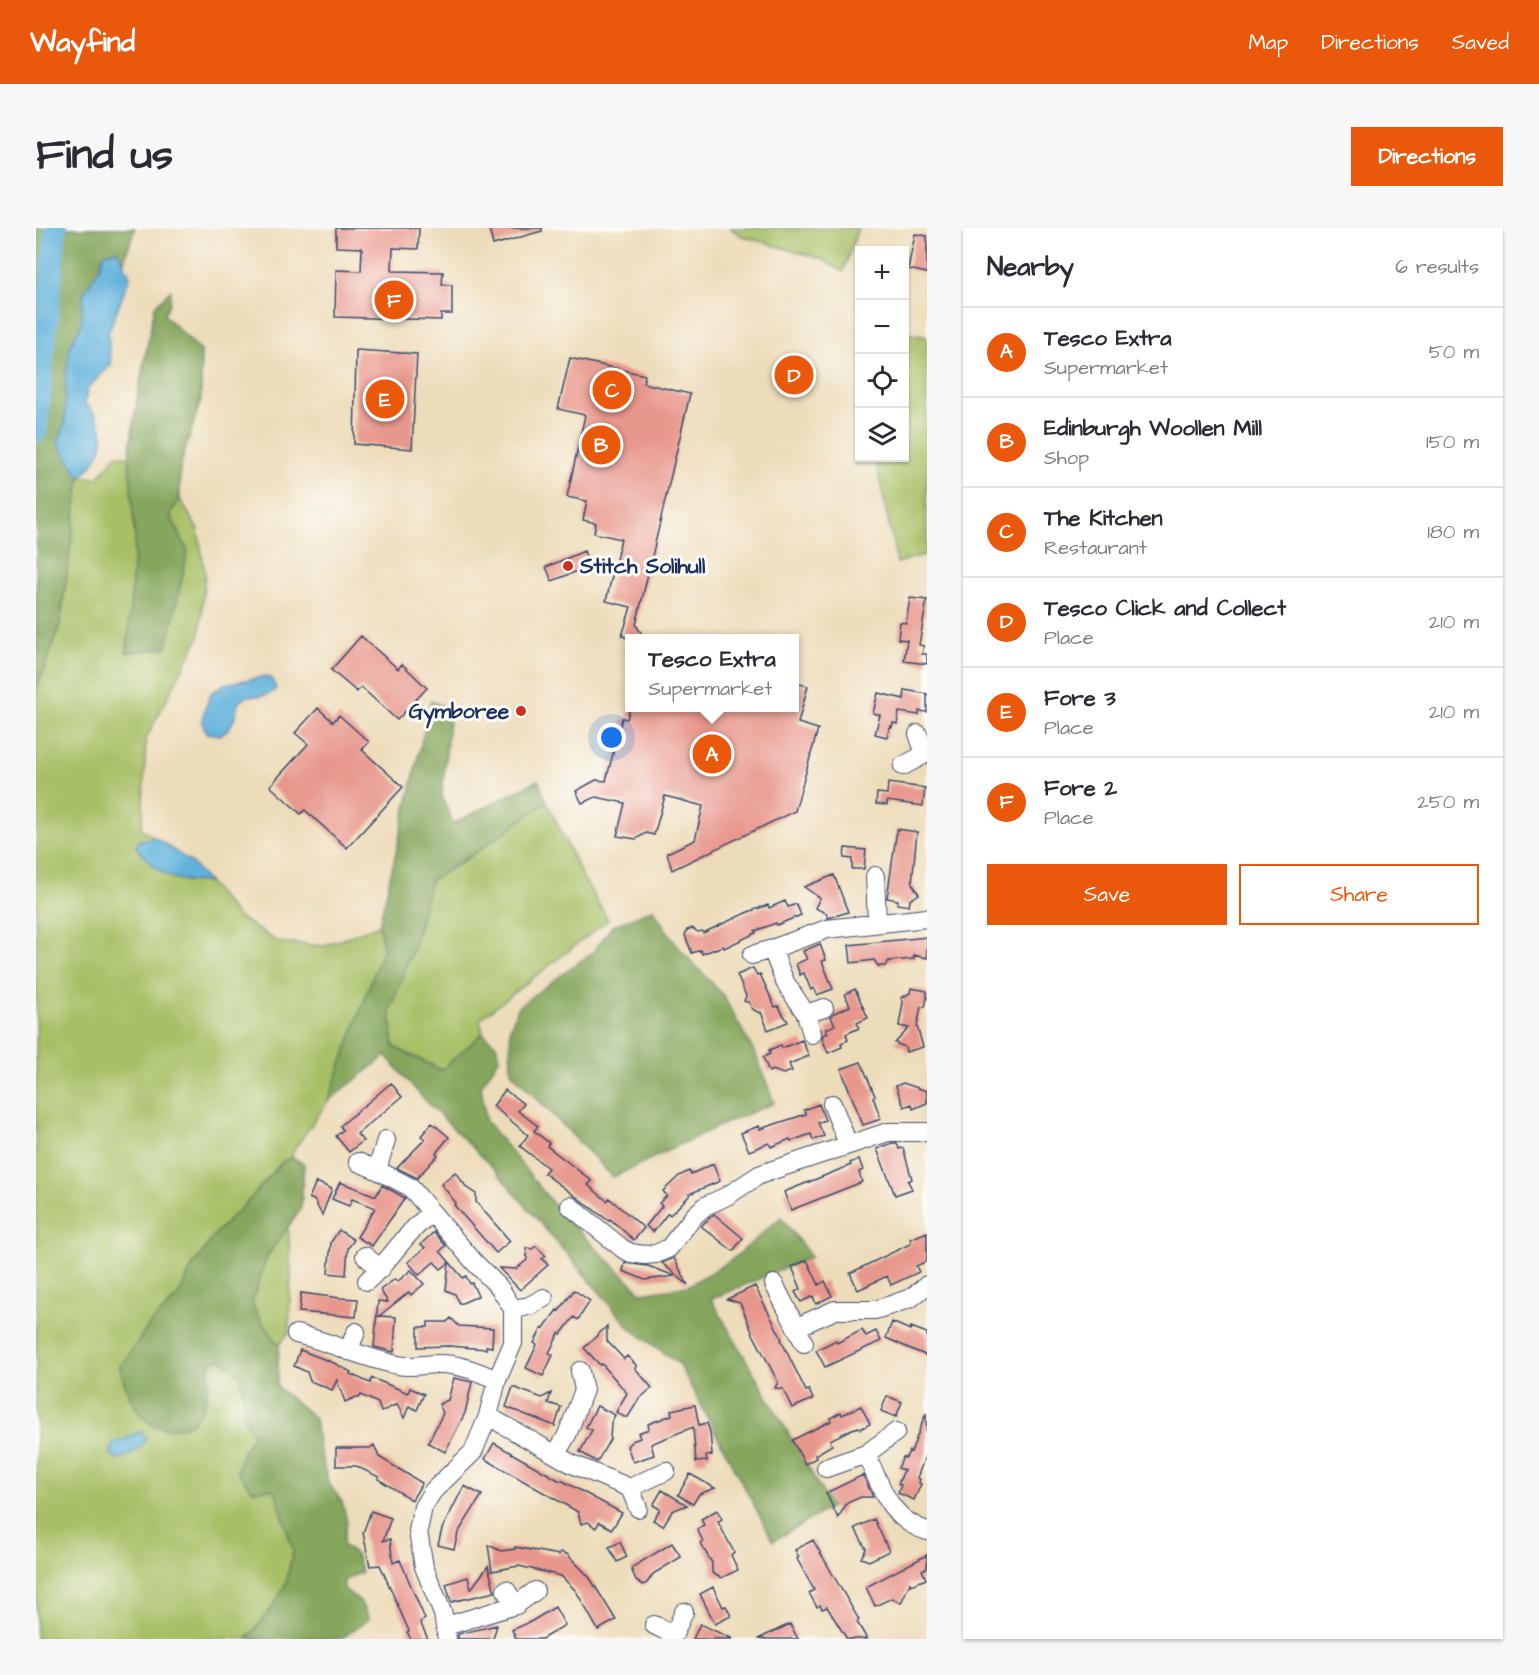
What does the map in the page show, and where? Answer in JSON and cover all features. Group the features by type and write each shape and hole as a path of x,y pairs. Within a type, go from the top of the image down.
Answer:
{"street":[{"path":"903,766 926,753 918,734"},
{"path":"875,876 877,922"},
{"path":"752,956 827,929 927,918"},
{"path":"772,949 785,982 806,1014 812,1034"},
{"path":"806,1014 824,1008"},
{"path":"832,1104 848,1144"},
{"path":"570,1206 623,1249 631,1253 656,1254 669,1248 694,1216 705,1206 727,1196 759,1175 888,1132 927,1132"},
{"path":"377,1170 386,1140"},
{"path":"358,1162 410,1187 475,1263 500,1287 513,1309 513,1344 497,1380 488,1416 473,1452 433,1491 423,1507 418,1531 424,1567 446,1632 516,1605 535,1591"},
{"path":"367,1281 381,1269 415,1225 432,1213"},
{"path":"365,1256 381,1269"},
{"path":"774,1284 800,1335 835,1311 875,1310 925,1292"},
{"path":"513,1309 529,1306 544,1298"},
{"path":"348,1351 356,1332"},
{"path":"297,1334 315,1338 373,1360 402,1366 442,1364 471,1369 497,1380"},
{"path":"556,1454 592,1391 580,1371"},
{"path":"488,1416 572,1464 630,1488 638,1508"},
{"path":"826,1468 866,1454 896,1432"},
{"path":"866,1454 889,1502 903,1521 927,1531"},
{"path":"630,1488 666,1471"},
{"path":"506,1590 516,1605"},
{"path":"654,1625 673,1637 684,1612"}],"green space":[{"path":"36,228 135,228 123,264 116,250 104,254 99,269 83,294 82,322 70,347 65,424 58,443 80,477 60,624 36,692"},
{"path":"730,228 858,228 843,272 822,259 742,236"},
{"path":"171,290 170,302 164,315 201,351 201,399 180,467 180,499 170,514 188,551 167,647 127,653 135,540 129,457 137,398 155,306"},
{"path":"909,334 927,337 927,554 897,563 876,462 909,462"},
{"path":"116,455 129,457 135,540 127,652 188,551 170,514 180,499 198,530 205,573 200,635 146,739 142,829 156,838 139,840 136,847 153,866 186,881 208,882 238,917 278,942 324,946 379,925 383,948 328,1101 293,1151 292,1157 282,1162 216,1233 192,1267 179,1295 150,1324 120,1367 208,1357 278,1345 252,1303 267,1256 288,1225 291,1272 289,1332 279,1345 277,1387 302,1529 277,1639 36,1639 36,692 60,624 80,477 98,478"},
{"path":"431,701 450,709 442,796 453,824 538,780 547,802 472,855 431,880 414,946 390,1010 394,1047 441,1070 483,1033 496,1045 500,1057 481,1086 486,1121 563,1216 642,1293 688,1286 733,1259 781,1217 811,1257 711,1299 831,1507 773,1541 679,1364 631,1329 495,1170 423,1098 386,1056 328,1101 383,948 379,925"},
{"path":"547,802 583,878 608,920 480,1019 483,1033 441,1070 394,1047 390,1010 414,946 431,880 468,858"},
{"path":"653,909 677,946 722,994 758,1059 774,1103 723,1124 613,1177 511,1072 510,1028 519,1006 594,951 612,926"},
{"path":"292,1157 304,1164 301,1209 267,1256 252,1303 258,1316 279,1345 277,1387 315,1418 318,1444 328,1482 342,1502 347,1521 343,1545 356,1555 362,1572 344,1580 344,1589 360,1601 369,1619 341,1639 247,1639 272,1608 286,1583 293,1550 273,1489 252,1490 237,1471 243,1452 253,1435 244,1417 241,1376 221,1359 211,1362 206,1399 200,1413 187,1425 169,1428 151,1424 140,1413 127,1390 120,1367 150,1324 179,1295 192,1267 216,1233 282,1162"}],"water":[{"path":"117,250 130,276 108,334 111,365 87,389 85,404 100,423 103,442 96,460 80,477 58,443 65,424 66,375 70,347 82,322 83,294 99,269 104,254"},
{"path":"266,676 273,680 276,689 273,692 266,695 247,696 238,703 233,721 225,732 221,735 207,733 201,721 211,693 225,684"},
{"path":"156,838 192,863 208,882 174,878 160,871 136,847 139,840"},
{"path":"141,1431 146,1439 137,1450 116,1459 111,1454 112,1445"}],"building":[{"path":"336,228 419,228 418,249 393,248 392,271 443,272 442,285 452,285 452,314 441,314 441,320 335,317 336,270 361,271 362,248 336,247"},
{"path":"489,228 542,228 542,231 493,245"},
{"path":"915,234 927,236 927,273 909,269"},
{"path":"356,350 417,354 412,449 354,444"},
{"path":"570,358 645,375 643,383 690,394 636,625 642,634 622,636 631,607 606,601 621,539 594,533 596,523 583,520 587,501 567,497 585,415 558,409"},
{"path":"789,364 804,367 799,386 784,383"},
{"name":"Stitch Solihull","path":"584,551 590,566 552,581 546,567"},
{"path":"910,598 927,600 919,645 924,646 922,654 927,654 927,664 904,661 907,640 898,639 900,622 906,623"},
{"path":"361,636 398,669 402,664 427,688 397,720 361,687 357,692 331,670"},
{"path":"799,684 808,686 798,723 818,729 795,811 672,870 667,853 695,840 703,806 665,796 654,835 646,833 636,839 617,836 625,803 596,797 582,803 576,791 596,780 606,781 622,718 627,719 629,712 799,712"},
{"path":"905,690 927,694 927,712 919,711 919,715 899,712 897,724 893,723 892,727 890,726 887,737 875,734 880,715 873,713 878,693 904,699"},
{"path":"318,708 333,722 339,715 369,742 362,750 403,787 347,848 305,810 301,814 270,786 308,744 295,733"},
{"path":"888,783 925,788 923,806 887,801 887,805 876,804 877,793 887,794"},
{"path":"897,829 917,832 912,883 919,894 910,900 909,906 897,904 898,900 887,898"},
{"path":"845,848 866,850 864,869 852,869 852,859 844,858"},
{"path":"834,875 848,912 828,918 826,913 815,908 820,898 804,887"},
{"path":"785,901 788,907 796,904 801,915 755,931 756,933 724,948 723,946 702,954 701,950 692,953 685,935 687,930 692,928 703,933 748,912 768,905 769,908"},
{"path":"927,937 927,958 913,955 914,959 889,961 885,966 878,966 874,960 851,963 849,945"},
{"path":"820,944 826,960 822,961 833,989 817,995 814,988 811,990 804,973 800,975 796,964 807,959 803,951"},
{"path":"753,968 757,975 760,974 775,1007 778,1006 788,1022 768,1030 761,1012 751,1008 750,1003 744,1001 746,996 737,975"},
{"path":"911,988 927,991 927,998 925,1007 921,1007 917,1026 923,1047 906,1052 905,1047 895,1043 909,1028 899,1026 903,1002 901,998 910,993"},
{"path":"855,989 868,1018 857,1023 859,1028 846,1034 848,1040 841,1043 842,1047 828,1053 823,1035 828,1033 826,1029 835,1025 831,1017 834,1013 850,1006 845,994"},
{"path":"802,1040 809,1056 789,1064 792,1071 783,1074 773,1070 769,1072 763,1057 770,1054 769,1050 781,1045 782,1048"},
{"path":"861,1062 875,1096 873,1097 881,1119 863,1125 841,1069"},
{"path":"391,1083 402,1097 357,1134 363,1141 349,1152 336,1136 343,1130 340,1126"},
{"path":"903,1083 927,1091 927,1103 913,1109 912,1104 904,1107 896,1086"},
{"path":"505,1090 524,1104 518,1111 538,1126 534,1131 549,1143 547,1146 592,1181 588,1185 607,1201 609,1198 644,1228 634,1240 610,1219 609,1221 544,1173 548,1168 520,1146 528,1135 493,1106"},
{"path":"819,1104 825,1120 818,1123 824,1136 813,1140 811,1134 771,1147 769,1143 749,1151 741,1133 806,1114 804,1110"},
{"path":"432,1123 449,1137 436,1153 438,1155 417,1178 397,1168 425,1139 421,1136"},
{"path":"897,1143 899,1149 903,1148 912,1179 908,1181 912,1189 895,1195 877,1149"},
{"path":"859,1159 863,1170 859,1172 862,1182 791,1210 784,1192 851,1165 850,1163"},
{"path":"713,1164 720,1181 689,1194 670,1215 668,1213 653,1232 646,1226 662,1206 659,1203 667,1196 663,1191 679,1176 689,1171 691,1174"},
{"path":"455,1172 467,1188 476,1194 476,1202 510,1241 496,1253 454,1205 456,1203 441,1184"},
{"path":"316,1182 332,1189 322,1215 314,1200 309,1198"},
{"path":"340,1182 376,1196 382,1185 405,1198 372,1246 357,1237 375,1208 352,1199 349,1206 332,1199"},
{"path":"714,1214 743,1238 733,1251 701,1226"},
{"path":"339,1230 354,1240 348,1248 346,1275 328,1273 331,1242"},
{"path":"434,1232 446,1246 440,1251 463,1278 466,1276 470,1284 472,1283 478,1296 460,1304 455,1294 446,1290 449,1263 441,1269 434,1262 419,1275 408,1262 425,1248 421,1244"},
{"path":"927,1232 927,1261 916,1266 919,1272 891,1285 887,1276 858,1290 850,1273 912,1243 910,1239"},
{"path":"536,1246 546,1256 542,1259 548,1265 520,1290 499,1268 516,1269 527,1260 526,1248 532,1249"},
{"path":"674,1258 688,1285 662,1263"},
{"path":"807,1260 819,1285 825,1281 832,1296 816,1304 813,1296 801,1302 795,1292 801,1289 792,1267"},
{"path":"625,1263 648,1266 675,1276 645,1280 623,1271"},
{"path":"411,1270 424,1284 411,1295 409,1292 379,1316 396,1317 394,1352 374,1347 378,1301 388,1302 380,1290 395,1279 397,1282"},
{"path":"755,1286 806,1391 809,1390 813,1399 792,1408 783,1389 775,1388 778,1382 740,1303 727,1299"},
{"path":"574,1290 590,1301 578,1320 574,1317 561,1334 559,1333 549,1353 553,1355 543,1376 526,1368 537,1345 534,1343 542,1328 557,1310 559,1311"},
{"path":"301,1293 358,1299 356,1317 299,1312"},
{"path":"451,1318 459,1326 493,1328 492,1347 486,1346 486,1349 449,1346 418,1347 418,1327 428,1327 428,1322 447,1322"},
{"path":"892,1322 910,1330 911,1327 927,1333 927,1356 886,1338"},
{"path":"607,1326 607,1341 624,1359 627,1356 637,1366 635,1368 652,1388 639,1399 628,1417 616,1412 627,1393 602,1364 600,1365 584,1348"},
{"path":"862,1330 866,1336 876,1331 881,1341 825,1367 816,1350 836,1340 837,1343"},
{"path":"300,1350 334,1363 351,1372 350,1374 370,1383 372,1378 408,1393 410,1388 424,1394 417,1410 409,1406 404,1418 397,1404 381,1412 378,1403 361,1395 359,1398 345,1402 337,1380 332,1390 310,1381 307,1372 294,1366"},
{"path":"454,1378 472,1382 465,1413 445,1452 428,1443 443,1413 439,1404 448,1400"},
{"path":"513,1387 542,1398 551,1393 548,1403 561,1407 555,1426 506,1407"},
{"path":"887,1396 902,1402 896,1417 881,1411"},
{"path":"695,1405 699,1425 707,1423 710,1432 712,1455 706,1456 707,1461 696,1462 693,1427 651,1444 654,1455 633,1462 627,1446 640,1438 638,1433 649,1429 648,1424 672,1415 671,1410"},
{"path":"597,1406 615,1415 611,1423 610,1439 597,1462 580,1452 592,1430 586,1427"},
{"path":"861,1406 870,1424 860,1429 859,1427 852,1429 830,1440 832,1445 805,1464 792,1440 831,1421 830,1418 841,1412 842,1415"},
{"path":"926,1413 927,1451 917,1478 920,1479 921,1484 914,1500 898,1493 901,1485 898,1484 904,1470 898,1468 903,1457 906,1458 909,1451 911,1452"},
{"path":"494,1443 622,1513 612,1529 599,1522 596,1528 588,1522 581,1524 578,1512 485,1459"},
{"path":"374,1445 379,1457 422,1483 412,1500 378,1479 379,1477 356,1466 336,1466 336,1448 370,1448"},
{"path":"690,1474 715,1488 699,1494 693,1504 678,1495"},
{"path":"863,1475 873,1497 861,1497 847,1503 838,1518 826,1493"},
{"path":"464,1486 482,1495 458,1533 454,1549 438,1545 442,1529"},
{"path":"662,1490 687,1505 672,1511 663,1526 653,1520 660,1509 653,1505"},
{"path":"717,1510 722,1519 718,1522 734,1552 731,1555 738,1570 721,1578 712,1573 712,1563 700,1543 703,1541 697,1529 704,1525 701,1519"},
{"path":"371,1511 391,1518 383,1541 390,1539 393,1563 400,1560 425,1619 420,1622 428,1639 411,1639 380,1565 370,1566 363,1533"},
{"path":"874,1519 889,1551 869,1561 861,1558 866,1549 855,1528"},
{"path":"813,1540 859,1620 857,1622 867,1639 847,1639 827,1607 822,1609 820,1605 817,1607 809,1593 814,1590 797,1559 799,1557 795,1550"},
{"path":"620,1542 627,1557 617,1562 609,1547"},
{"path":"672,1543 681,1557 653,1574 647,1583 643,1585 636,1581 631,1568"},
{"path":"488,1545 501,1551 515,1549 515,1547 559,1555 560,1552 567,1554 590,1578 616,1620 598,1630 576,1591 561,1576 519,1566 492,1571"},
{"path":"927,1555 927,1568 922,1570 926,1579 911,1585 910,1583 901,1603 892,1598 875,1606 866,1587"},
{"path":"488,1566 495,1592 451,1602 446,1584 468,1577 471,1589"},
{"path":"713,1587 723,1607 726,1606 731,1616 715,1624 700,1594"},
{"path":"555,1607 565,1625 542,1639 516,1639 512,1630"},
{"path":"700,1624 733,1639 693,1639"},
{"path":"790,1624 798,1639 758,1639 775,1631"},
{"path":"497,1625 493,1639 458,1639 458,1634"}],"waterway":[{"path":"36,432 56,228"}],"place":[{"name":"Fore 2","path":"394,300"},
{"name":"Tesco Click and Collect","path":"794,375"},
{"name":"The Kitchen","path":"612,390"},
{"name":"Fore 3","path":"385,399"},
{"name":"Edinburgh Woollen Mill","path":"601,445"},
{"name":"Stitch Solihull","path":"568,566"},
{"name":"Gymboree","path":"521,711"},
{"name":"Tesco Extra","path":"712,754"}]}
